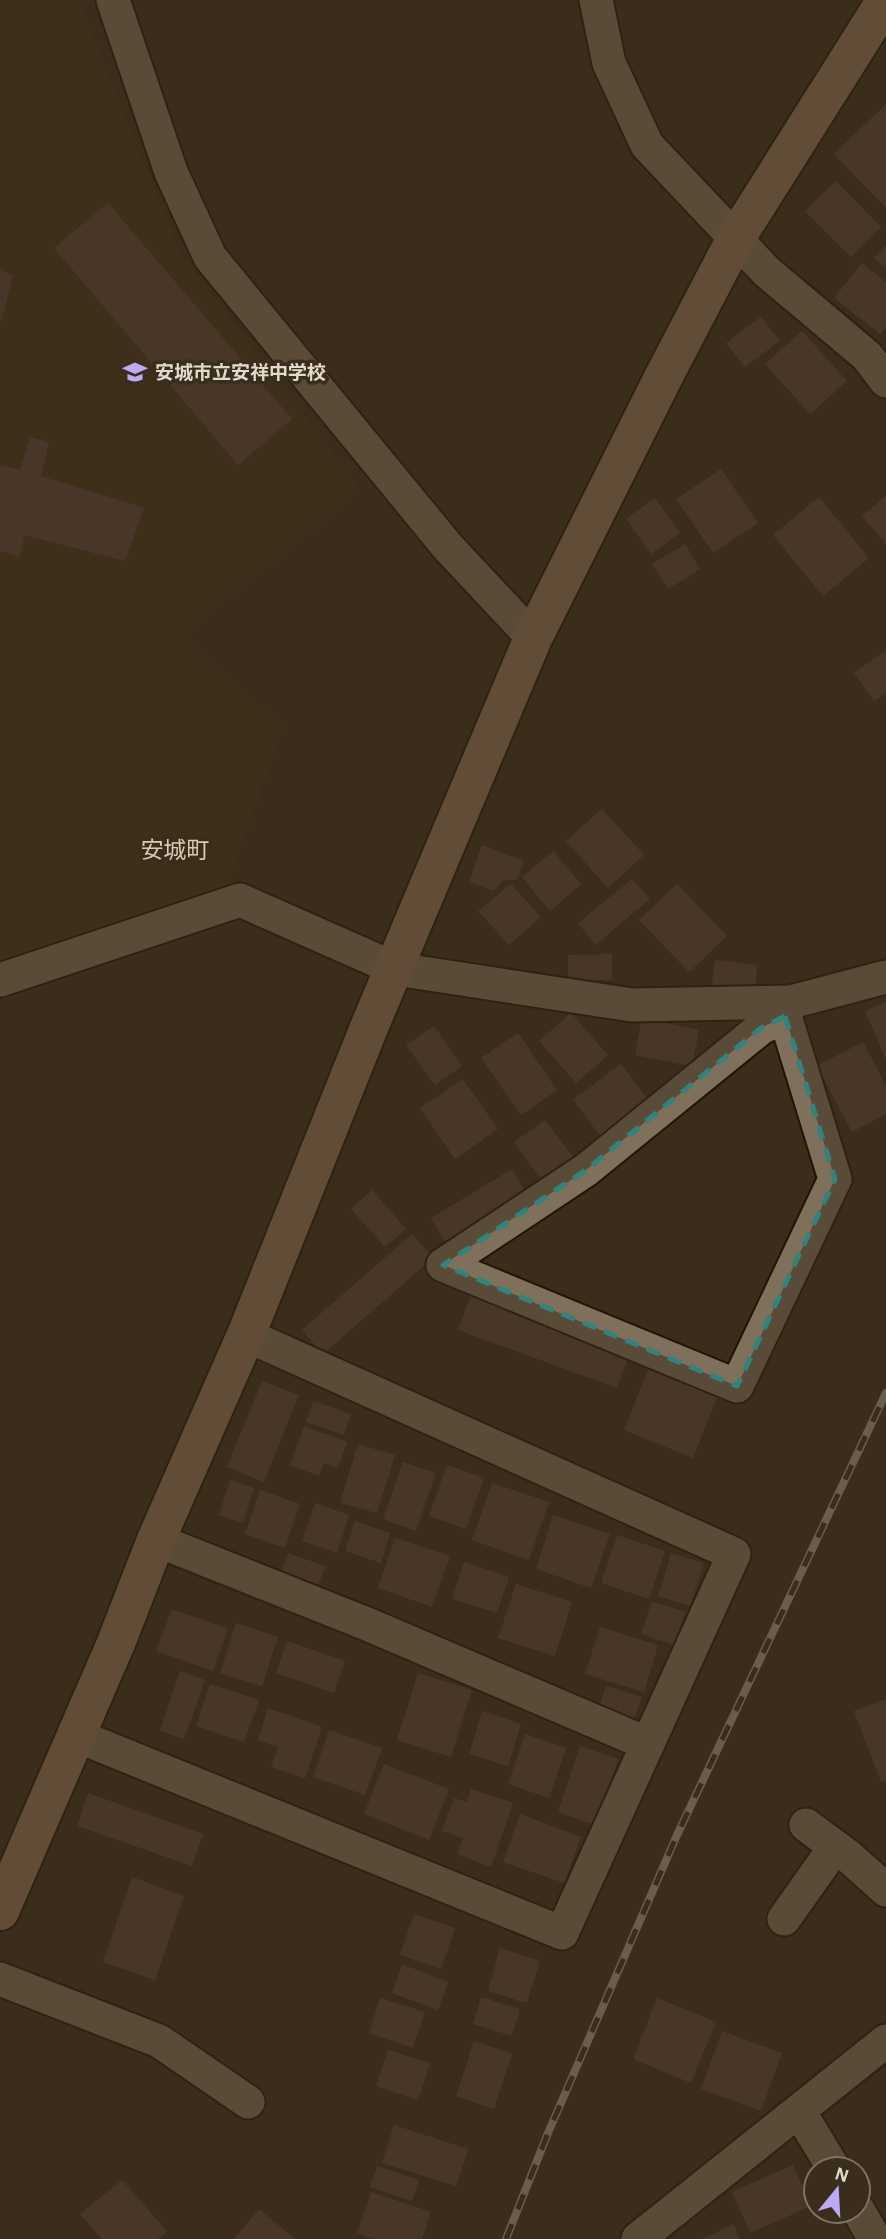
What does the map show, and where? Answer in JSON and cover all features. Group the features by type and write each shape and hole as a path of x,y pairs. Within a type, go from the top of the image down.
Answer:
{"street":[{"path":"113,0 171,172 209,257 447,546 533,638"},
{"path":"596,0 609,63 647,145 765,271 880,360"},
{"path":"0,1911 116,1643 156,1539 246,1335 370,1025 396,969 533,638 736,238 886,0"},
{"path":"0,980 240,900 396,969 632,1005 788,1009"},
{"path":"788,1009 835,1180 737,1386 443,1265 586,1170 788,1009 886,977"},
{"path":"75,1735 562,1933 734,1554 246,1335"},
{"path":"156,1539 367,1624 648,1744"},
{"path":"806,1825 886,1890"},
{"path":"784,1919 835,1847"},
{"path":"0,1979 159,2041 248,2102"},
{"path":"638,2239 886,2041"},
{"path":"799,2110 826,2155"}],"highlighted area":[{"path":"785,1016 835,1179 737,1386 443,1265 586,1170 761,1028"}],"shaded area":[{"name":"安城市立安祥中学校","path":"0,0 79,0 180,253 361,490 181,635 283,728 223,896 0,966"}],"building":[{"path":"886,104 886,208 834,154"},
{"path":"836,181 881,227 851,257 805,211"},
{"path":"108,203 292,419 238,465 54,248"},
{"path":"886,245 886,268 874,258"},
{"path":"862,263 886,282 886,327 880,334 834,298"},
{"path":"0,270 13,275 1,322 0,321"},
{"path":"761,317 780,341 745,367 726,343"},
{"path":"802,331 847,381 810,414 765,364"},
{"path":"30,437 49,442 41,476 144,508 125,561 25,535 19,557 0,551 0,465 20,470"},
{"path":"721,469 758,523 713,553 676,499"},
{"path":"886,496 886,544 862,516"},
{"path":"819,497 869,558 823,596 773,535"},
{"path":"655,498 680,533 651,554 626,519"},
{"path":"685,544 700,569 668,589 652,564"},
{"path":"886,650 886,693 874,701 854,673"},
{"path":"602,809 644,855 608,888 566,841"},
{"path":"482,845 524,861 517,880 503,880 494,891 469,882"},
{"path":"553,851 581,884 550,911 522,877"},
{"path":"632,879 650,899 595,945 578,923"},
{"path":"511,884 541,917 509,945 478,911"},
{"path":"677,884 727,936 689,972 639,920"},
{"path":"612,954 612,980 568,980 568,955"},
{"path":"715,960 757,965 755,989 712,985"},
{"path":"886,1002 886,1060 865,1011"},
{"path":"571,1013 608,1055 576,1083 539,1041"},
{"path":"642,1018 699,1030 692,1066 635,1055"},
{"path":"434,1026 462,1066 435,1085 406,1045"},
{"path":"518,1033 557,1090 521,1115 481,1058"},
{"path":"863,1042 886,1086 886,1114 852,1132 817,1066"},
{"path":"621,1064 649,1101 601,1137 573,1100"},
{"path":"463,1079 498,1129 455,1159 420,1108"},
{"path":"545,1120 576,1161 544,1184 514,1142"},
{"path":"512,1169 528,1196 447,1245 431,1218"},
{"path":"372,1190 406,1229 385,1247 351,1209"},
{"path":"412,1234 433,1258 323,1354 302,1330"},
{"path":"471,1294 630,1352 617,1388 458,1330"},
{"path":"649,1367 718,1395 693,1458 624,1430"},
{"path":"262,1381 299,1395 264,1482 227,1467"},
{"path":"313,1401 351,1414 344,1435 306,1422"},
{"path":"304,1426 347,1442 338,1468 323,1463 319,1476 290,1465"},
{"path":"358,1444 395,1455 377,1513 340,1503"},
{"path":"403,1462 436,1473 416,1531 383,1519"},
{"path":"447,1465 484,1478 466,1529 429,1516"},
{"path":"230,1480 254,1488 243,1523 219,1515"},
{"path":"492,1483 549,1502 529,1560 472,1540"},
{"path":"260,1490 300,1504 285,1548 245,1534"},
{"path":"315,1503 349,1515 337,1553 302,1541"},
{"path":"553,1515 610,1534 591,1588 536,1569"},
{"path":"355,1521 390,1533 381,1563 345,1551"},
{"path":"617,1535 665,1551 649,1599 601,1583"},
{"path":"395,1538 450,1556 432,1607 378,1588"},
{"path":"288,1553 325,1566 317,1589 280,1576"},
{"path":"671,1553 704,1563 690,1606 658,1596"},
{"path":"464,1562 509,1577 497,1613 452,1599"},
{"path":"516,1584 572,1602 555,1656 498,1638"},
{"path":"652,1601 685,1612 674,1645 641,1634"},
{"path":"172,1609 228,1629 213,1671 156,1651"},
{"path":"236,1623 278,1637 262,1686 220,1673"},
{"path":"600,1627 658,1645 644,1692 585,1674"},
{"path":"287,1641 345,1661 334,1693 276,1673"},
{"path":"180,1671 205,1680 184,1739 160,1731"},
{"path":"418,1673 472,1690 451,1757 397,1740"},
{"path":"210,1684 259,1700 244,1742 196,1726"},
{"path":"606,1686 642,1697 633,1721 598,1710"},
{"path":"886,1699 886,1780 881,1782 854,1711"},
{"path":"268,1708 322,1727 305,1778 271,1767 278,1747 258,1740"},
{"path":"482,1711 521,1724 508,1766 469,1754"},
{"path":"329,1730 382,1748 365,1795 313,1777"},
{"path":"525,1734 566,1748 549,1798 508,1784"},
{"path":"580,1746 618,1759 596,1825 558,1812"},
{"path":"384,1764 449,1789 429,1840 364,1814"},
{"path":"471,1789 513,1803 491,1867 457,1854 463,1838 442,1831 454,1798 467,1802"},
{"path":"88,1793 203,1834 192,1866 77,1826"},
{"path":"520,1814 581,1837 564,1883 503,1862"},
{"path":"132,1877 184,1896 155,1980 103,1962"},
{"path":"414,1914 455,1928 441,1969 400,1955"},
{"path":"500,1948 540,1961 527,2003 488,1991"},
{"path":"402,1964 448,1982 438,2010 392,1993"},
{"path":"481,1997 520,2009 512,2036 473,2024"},
{"path":"380,1998 425,2012 413,2048 369,2033"},
{"path":"657,1998 716,2022 691,2083 633,2059"},
{"path":"722,2031 782,2053 761,2111 701,2089"},
{"path":"474,2041 512,2054 494,2109 456,2096"},
{"path":"388,2050 430,2063 418,2100 376,2086"},
{"path":"394,2125 468,2149 456,2186 382,2163"},
{"path":"793,2165 802,2186 802,2210 750,2233 732,2192"},
{"path":"377,2166 419,2180 412,2201 370,2187"},
{"path":"122,2180 167,2231 158,2239 102,2239 80,2214"},
{"path":"371,2192 431,2212 422,2239 374,2239 357,2233"},
{"path":"259,2209 295,2239 234,2239"},
{"path":"734,2224 740,2239 702,2239"}],"railway":[{"path":"506,2239 548,2133 677,1835 886,1393"}],"place":[{"name":"安城市立安祥中学校","path":"135,372"}],"district":[{"name":"安城町","path":"175,850"}]}
